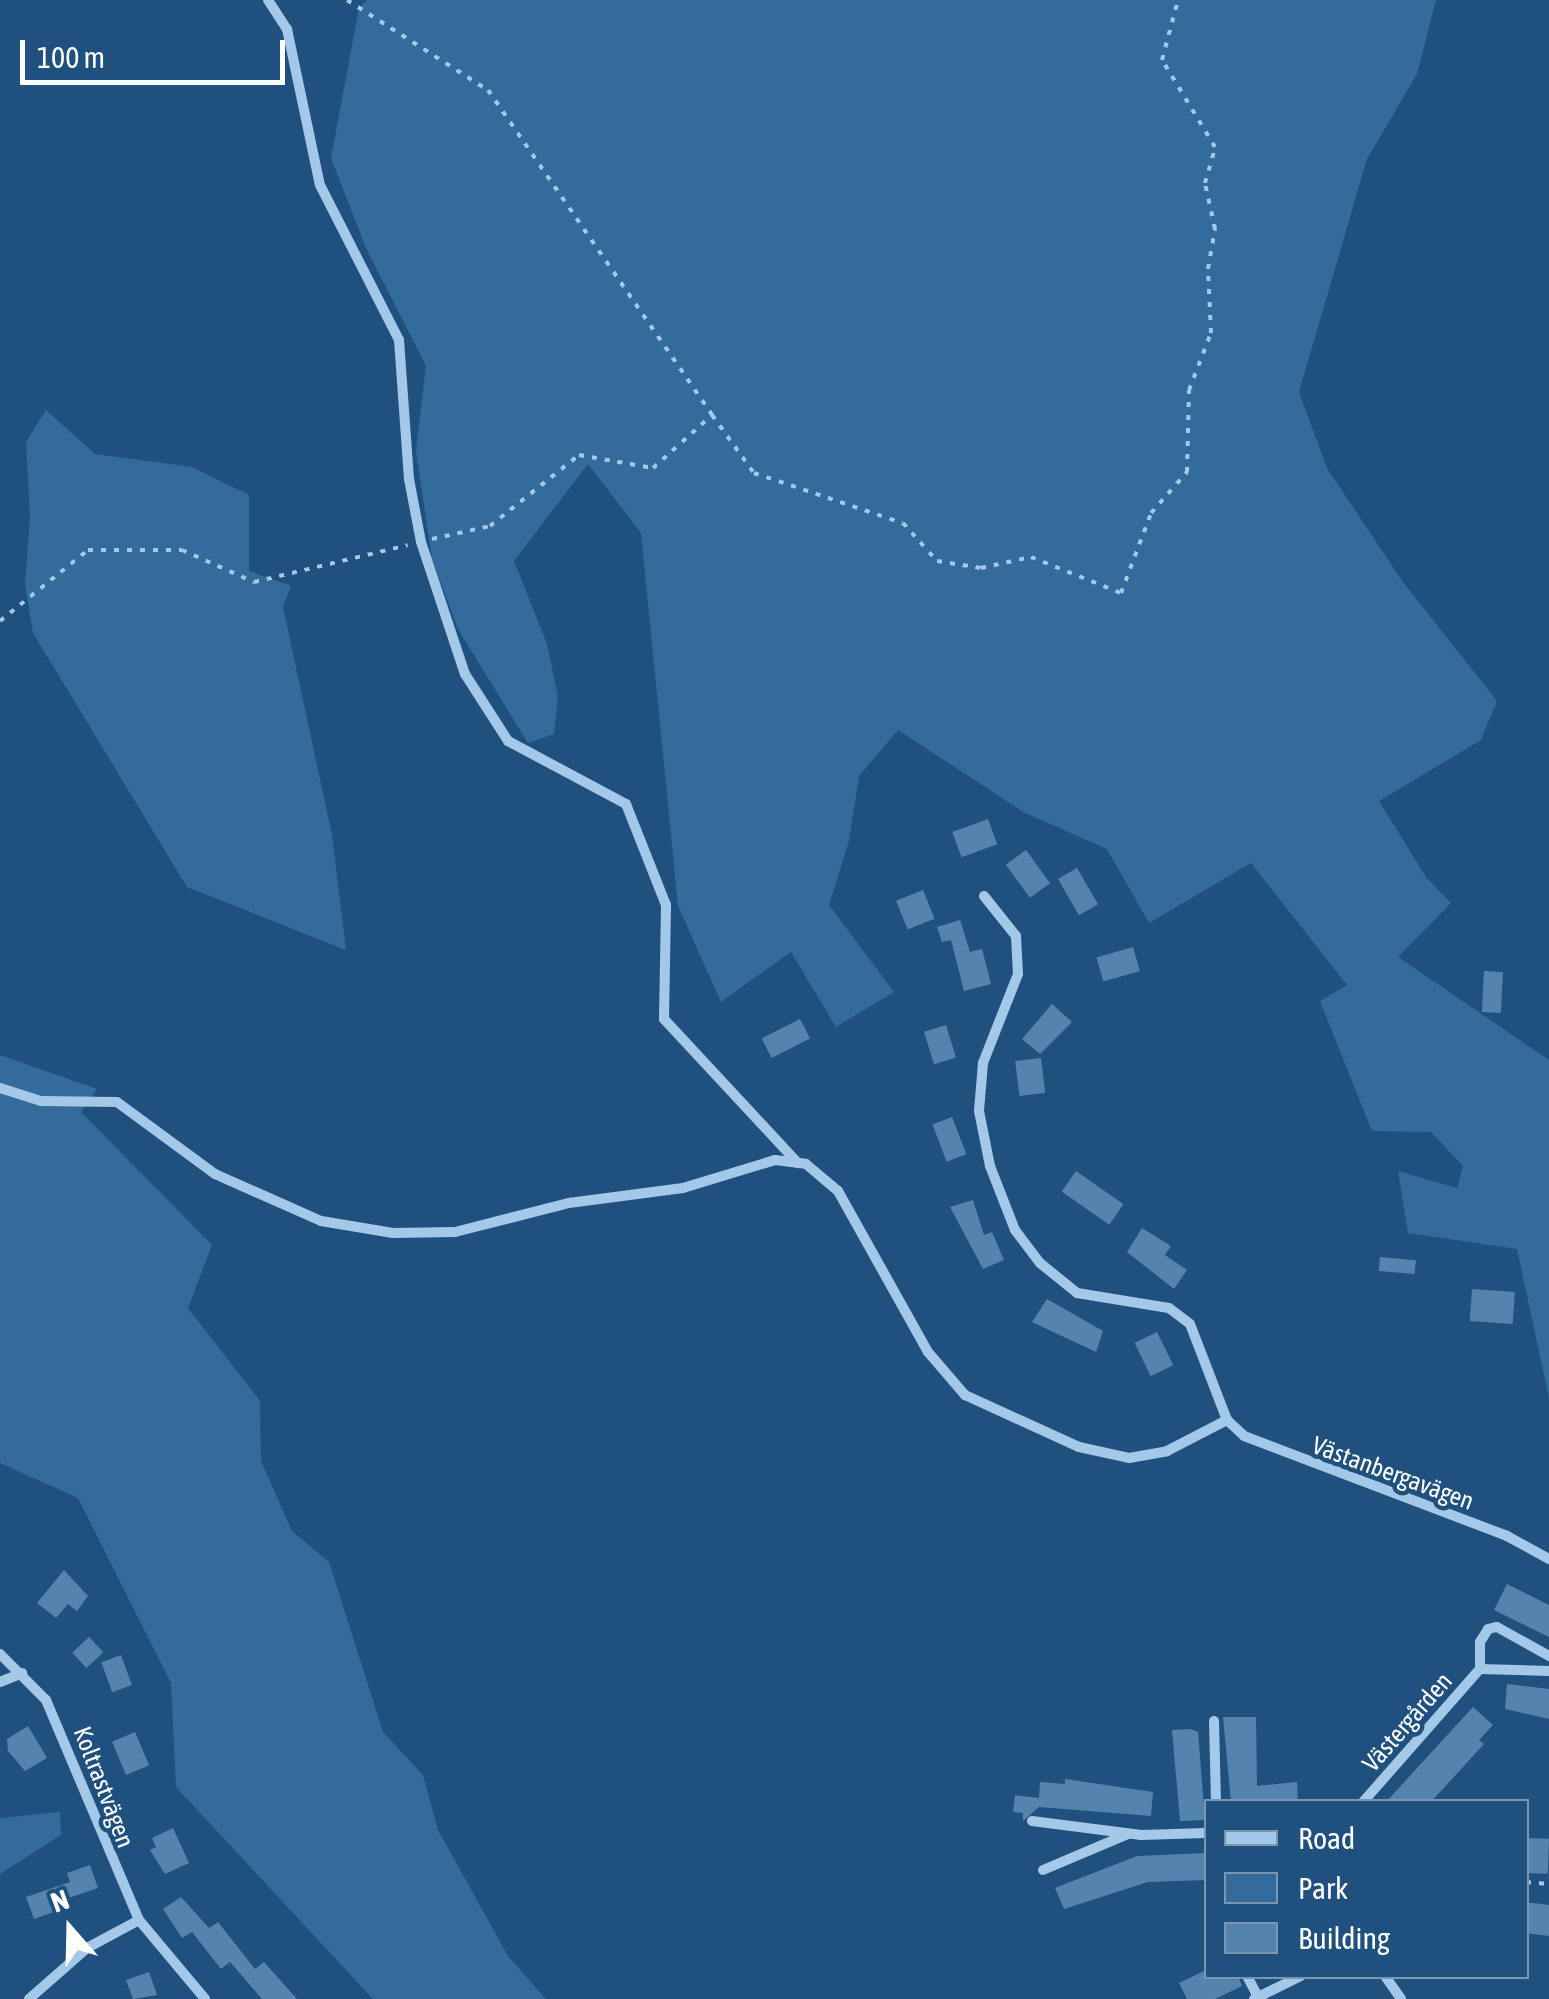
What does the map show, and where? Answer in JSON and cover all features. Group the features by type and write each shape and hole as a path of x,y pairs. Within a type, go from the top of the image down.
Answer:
{"street":[{"path":"268,0 287,29 320,185 399,340 409,479 421,542 466,674 508,740 626,804 666,905 664,1019 798,1163"},
{"path":"0,1088 40,1101 117,1102 215,1174 321,1221 392,1233 455,1232 569,1203 683,1188 776,1160 798,1163 818,1170 838,1191 928,1352 965,1395 1079,1447 1129,1458 1185,1444 1226,1420 1190,1324 1169,1308 1077,1293 1040,1263 1015,1230 990,1166 979,1111 982,1064 1018,974 1016,936 984,896"},
{"name":"Västanbergavägen","path":"1226,1420 1263,1446 1507,1536 1549,1560"},
{"name":"Västergården","path":"1366,1799 1480,1668 1480,1642 1492,1627 1549,1656"},
{"name":"Koltrastvägen","path":"0,1654 22,1673 58,1722 140,1920 205,1999"},
{"name":"Västergården","path":"1480,1668 1549,1671"},
{"path":"0,1682 22,1673"},
{"path":"1214,1721 1216,1799"},
{"path":"1032,1821 1128,1834 1204,1833"},
{"path":"1044,1870 1128,1834"},
{"path":"28,1999 87,1948 140,1920"},
{"path":"1257,1998 1296,1979"}],"path":[{"path":"347,0 488,90 754,472 903,522 937,561 981,568 1031,557 1121,594 1151,513 1187,472 1189,390 1211,333 1208,270 1215,229 1204,183 1214,146 1162,60 1178,0"},
{"path":"0,621 88,550 182,550 254,582 490,526 579,456 653,468 712,415"}],"green space":[{"path":"367,0 1436,0 1417,74 1367,159 1299,392 1327,468 1403,582 1497,701 1481,740 1379,801 1426,877 1451,903 1398,957 1549,1060 1549,1398 1517,1249 1408,1233 1398,1171 1457,1188 1463,1166 1431,1132 1372,1131 1320,1001 1347,985 1251,863 1149,923 1107,849 1025,813 898,730 859,776 849,841 829,905 894,992 836,1027 791,952 721,1002 678,906 641,533 588,464 514,561 547,644 558,697 554,734 528,743 458,629 432,559 416,451 426,366 366,248 331,158 359,8"},
{"path":"46,410 95,454 192,467 249,495 249,571 291,586 283,607 332,835 346,950 187,887 33,633 25,584 30,517 26,442"},
{"path":"0,1055 97,1089 81,1112 212,1245 188,1308 260,1401 261,1461 292,1531 329,1562 383,1732 423,1775 438,1830 508,1956 546,1999 373,1999 176,1787 171,1683 78,1498 0,1463"},
{"path":"60,1812 61,1835 0,1874 0,1818"}],"building":[{"path":"988,819 997,844 962,857 952,832"},
{"path":"1026,850 1050,883 1030,898 1006,865"},
{"path":"1077,868 1098,904 1079,915 1058,879"},
{"path":"923,890 935,919 908,930 896,901"},
{"path":"960,920 970,952 982,949 991,984 964,991 951,940 942,942 937,927"},
{"path":"1133,947 1140,971 1103,982 1096,957"},
{"path":"1484,971 1503,972 1501,1013 1482,1012"},
{"path":"1052,1004 1072,1022 1040,1054 1022,1039"},
{"path":"800,1019 810,1039 772,1058 762,1039"},
{"path":"946,1025 956,1058 934,1064 924,1032"},
{"path":"1041,1058 1045,1093 1019,1096 1015,1061"},
{"path":"952,1117 966,1154 947,1162 932,1125"},
{"path":"1076,1171 1124,1204 1109,1225 1062,1191"},
{"path":"973,1200 984,1235 992,1232 1004,1260 983,1269 950,1207"},
{"path":"1142,1228 1171,1246 1165,1255 1187,1270 1174,1289 1127,1252"},
{"path":"1380,1257 1416,1260 1415,1274 1379,1271"},
{"path":"1472,1289 1515,1292 1513,1324 1470,1321"},
{"path":"1047,1299 1103,1331 1096,1352 1032,1322"},
{"path":"1157,1332 1173,1365 1151,1376 1135,1343"},
{"path":"64,1570 88,1596 77,1611 68,1604 56,1618 37,1603"},
{"path":"1507,1584 1549,1605 1549,1637 1494,1610"},
{"path":"89,1637 103,1652 87,1668 72,1653"},
{"path":"121,1655 132,1685 112,1692 101,1662"},
{"path":"1507,1684 1549,1689 1549,1719 1505,1709"},
{"path":"1473,1707 1493,1725 1479,1740 1484,1744 1434,1799 1389,1799"},
{"path":"1223,1717 1256,1717 1257,1786 1297,1782 1298,1799 1231,1799"},
{"path":"28,1726 47,1758 25,1771 8,1751 7,1739"},
{"path":"1172,1730 1198,1732 1204,1820 1180,1821"},
{"path":"135,1732 149,1765 126,1775 112,1742"},
{"path":"1065,1779 1153,1792 1151,1816 1039,1807 1023,1821 1023,1813 1013,1812 1015,1795 1039,1798 1040,1782 1065,1784"},
{"path":"173,1828 189,1863 165,1874 150,1850 156,1847 152,1838"},
{"path":"1529,1838 1549,1839 1548,1874 1529,1873"},
{"path":"1204,1853 1204,1880 1148,1882 1064,1909 1055,1888 1137,1856"},
{"path":"90,1865 98,1888 51,1904 54,1912 34,1919 26,1897 70,1882 67,1873"},
{"path":"181,1897 209,1928 218,1922 255,1969 264,1962 297,1999 262,1999 230,1962 221,1969 192,1932 182,1938 163,1909"},
{"path":"1529,1902 1549,1905 1549,1936 1529,1933"},
{"path":"1204,1971 1204,1979 1239,1979 1242,1986 1215,1999 1187,1999 1179,1983"},
{"path":"149,1972 157,1995 133,1999 126,1980"}]}
